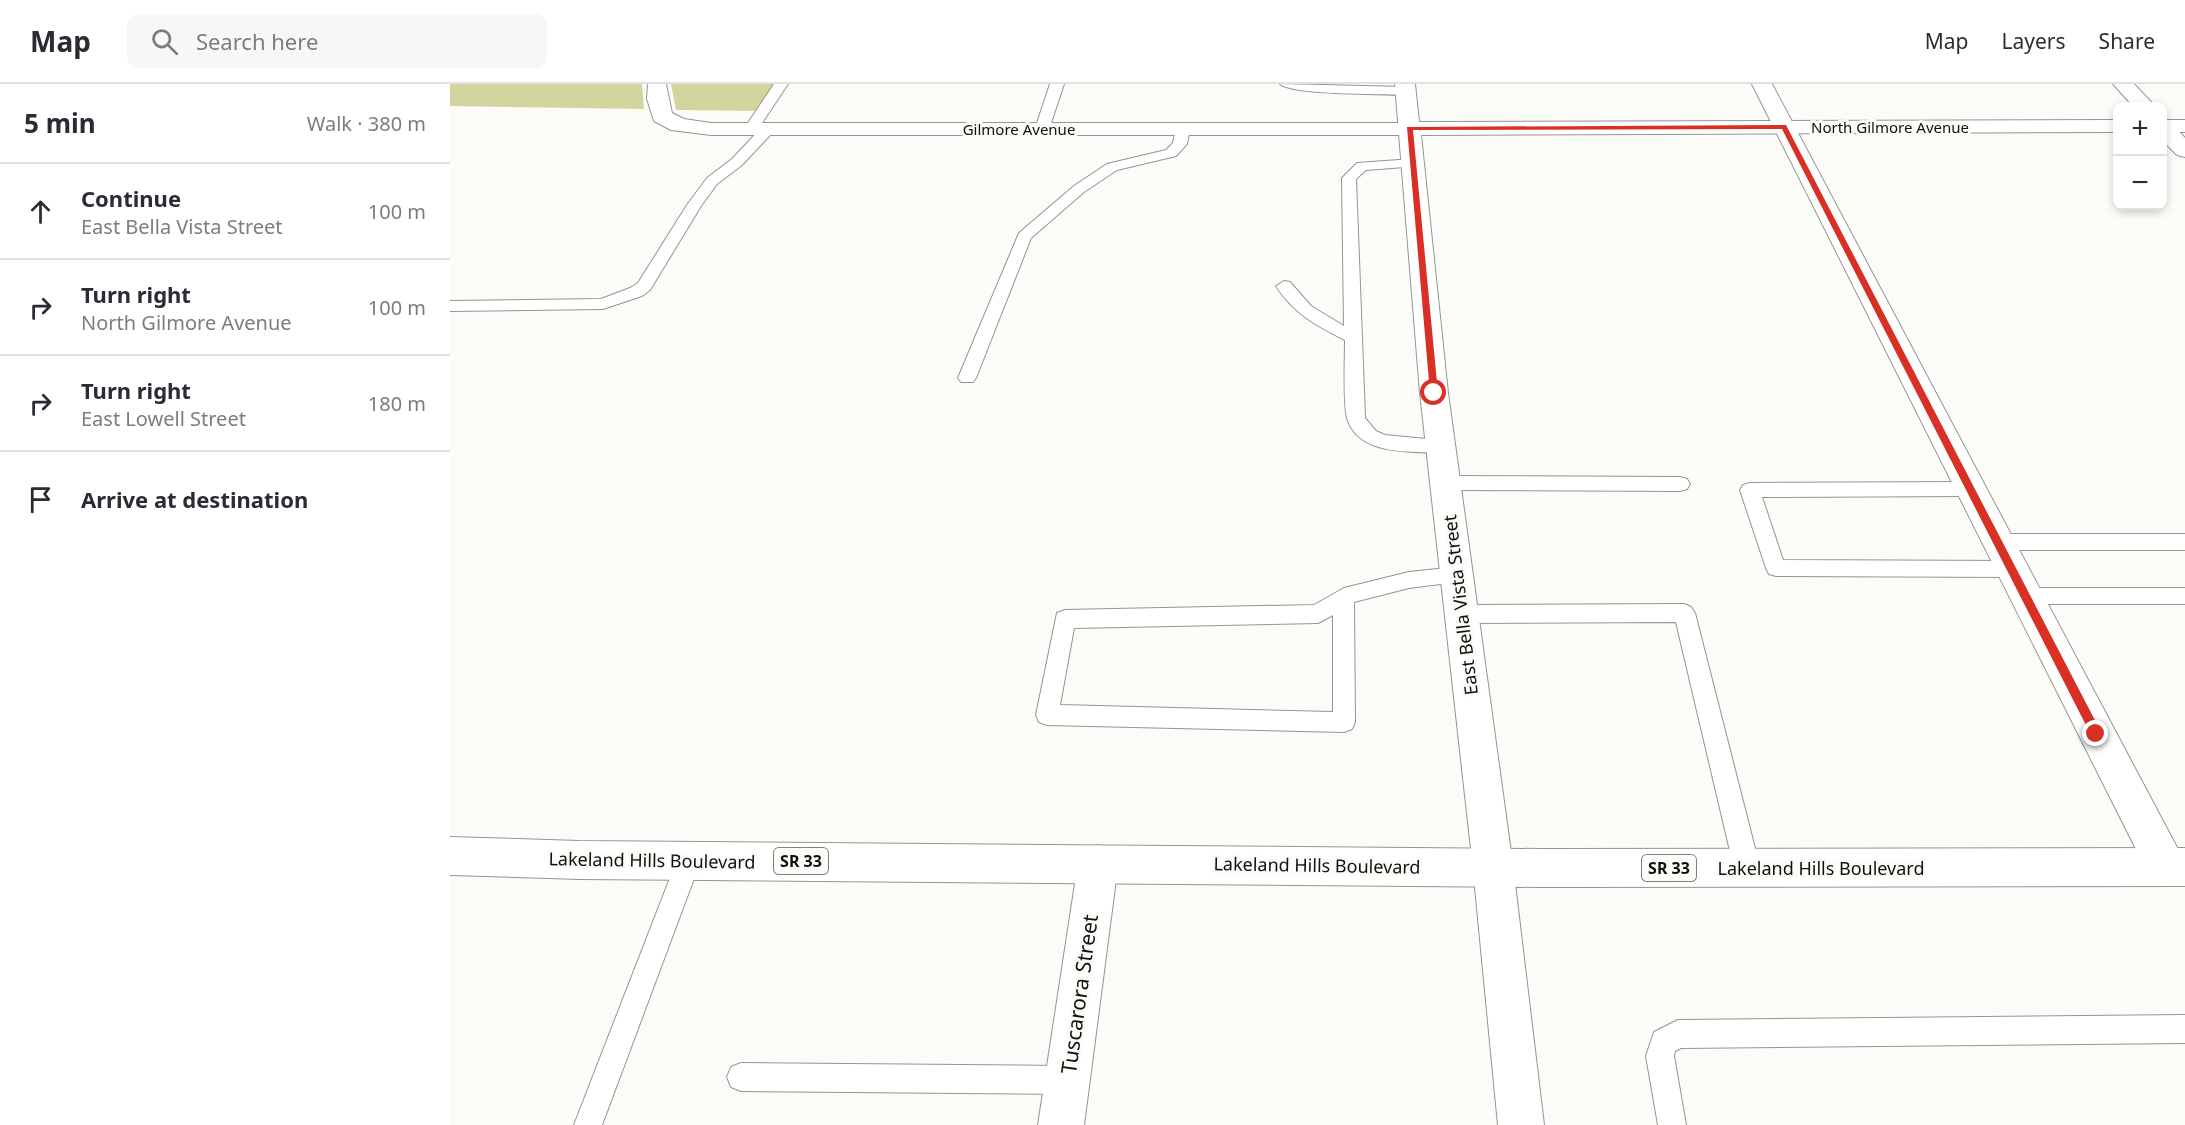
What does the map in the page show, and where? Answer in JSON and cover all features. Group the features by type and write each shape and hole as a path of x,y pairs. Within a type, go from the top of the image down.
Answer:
{"street":[{"path":"1762,84 2025,596 2176,867"},
{"path":"2123,84 2140,102"},
{"name":"Gilmore Avenue","path":"657,85 657,99 662,116 679,125 711,129 1410,129"},
{"name":"East Bella Vista Street","path":"1405,88 1440,446 1493,867 1521,1125"},
{"name":"North Gilmore Avenue","path":"1410,129 2113,126"},
{"path":"2167,126 2185,126"},
{"path":"2167,130 2185,150"},
{"name":"Lakeland Hills Boulevard","path":"450,856 1493,867 2176,867"},
{"name":"Tuscarora Street","path":"1060,1125 1098,864"}],"lane":[{"path":"450,306 603,304 636,292 644,286 694,205 712,181 737,162 760,129 781,84"},
{"path":"1042,129 1057,84"},
{"path":"1287,84 1405,88"},
{"path":"967,378 1024,236 1079,189 1112,167 1171,153 1180,144 1183,129"},
{"path":"1413,163 1362,166 1349,178 1356,418 1359,428 1377,440 1440,446"},
{"path":"1284,286 1290,297 1300,306 1353,337"},
{"path":"1445,483 1680,484"},
{"path":"1970,489 1750,490 1776,568 2011,569"},
{"path":"1998,542 2185,542"},
{"path":"1344,596 1344,722 1047,715 1065,619 1318,614 1344,596 1409,580 1457,575"},
{"path":"2025,596 2185,596"},
{"path":"1461,614 1684,613 1747,868"},
{"path":"588,1125 689,860"},
{"path":"1672,1125 1660,1056 1664,1042 1678,1034 2185,1029"},
{"path":"741,1077 1067,1080"}],"green space":[{"path":"450,84 642,84 644,109 450,106"},
{"path":"671,84 781,84 768,111 676,110"}],"route":[{"path":"1434,393 1410,129 1784,127 2096,734"}]}
